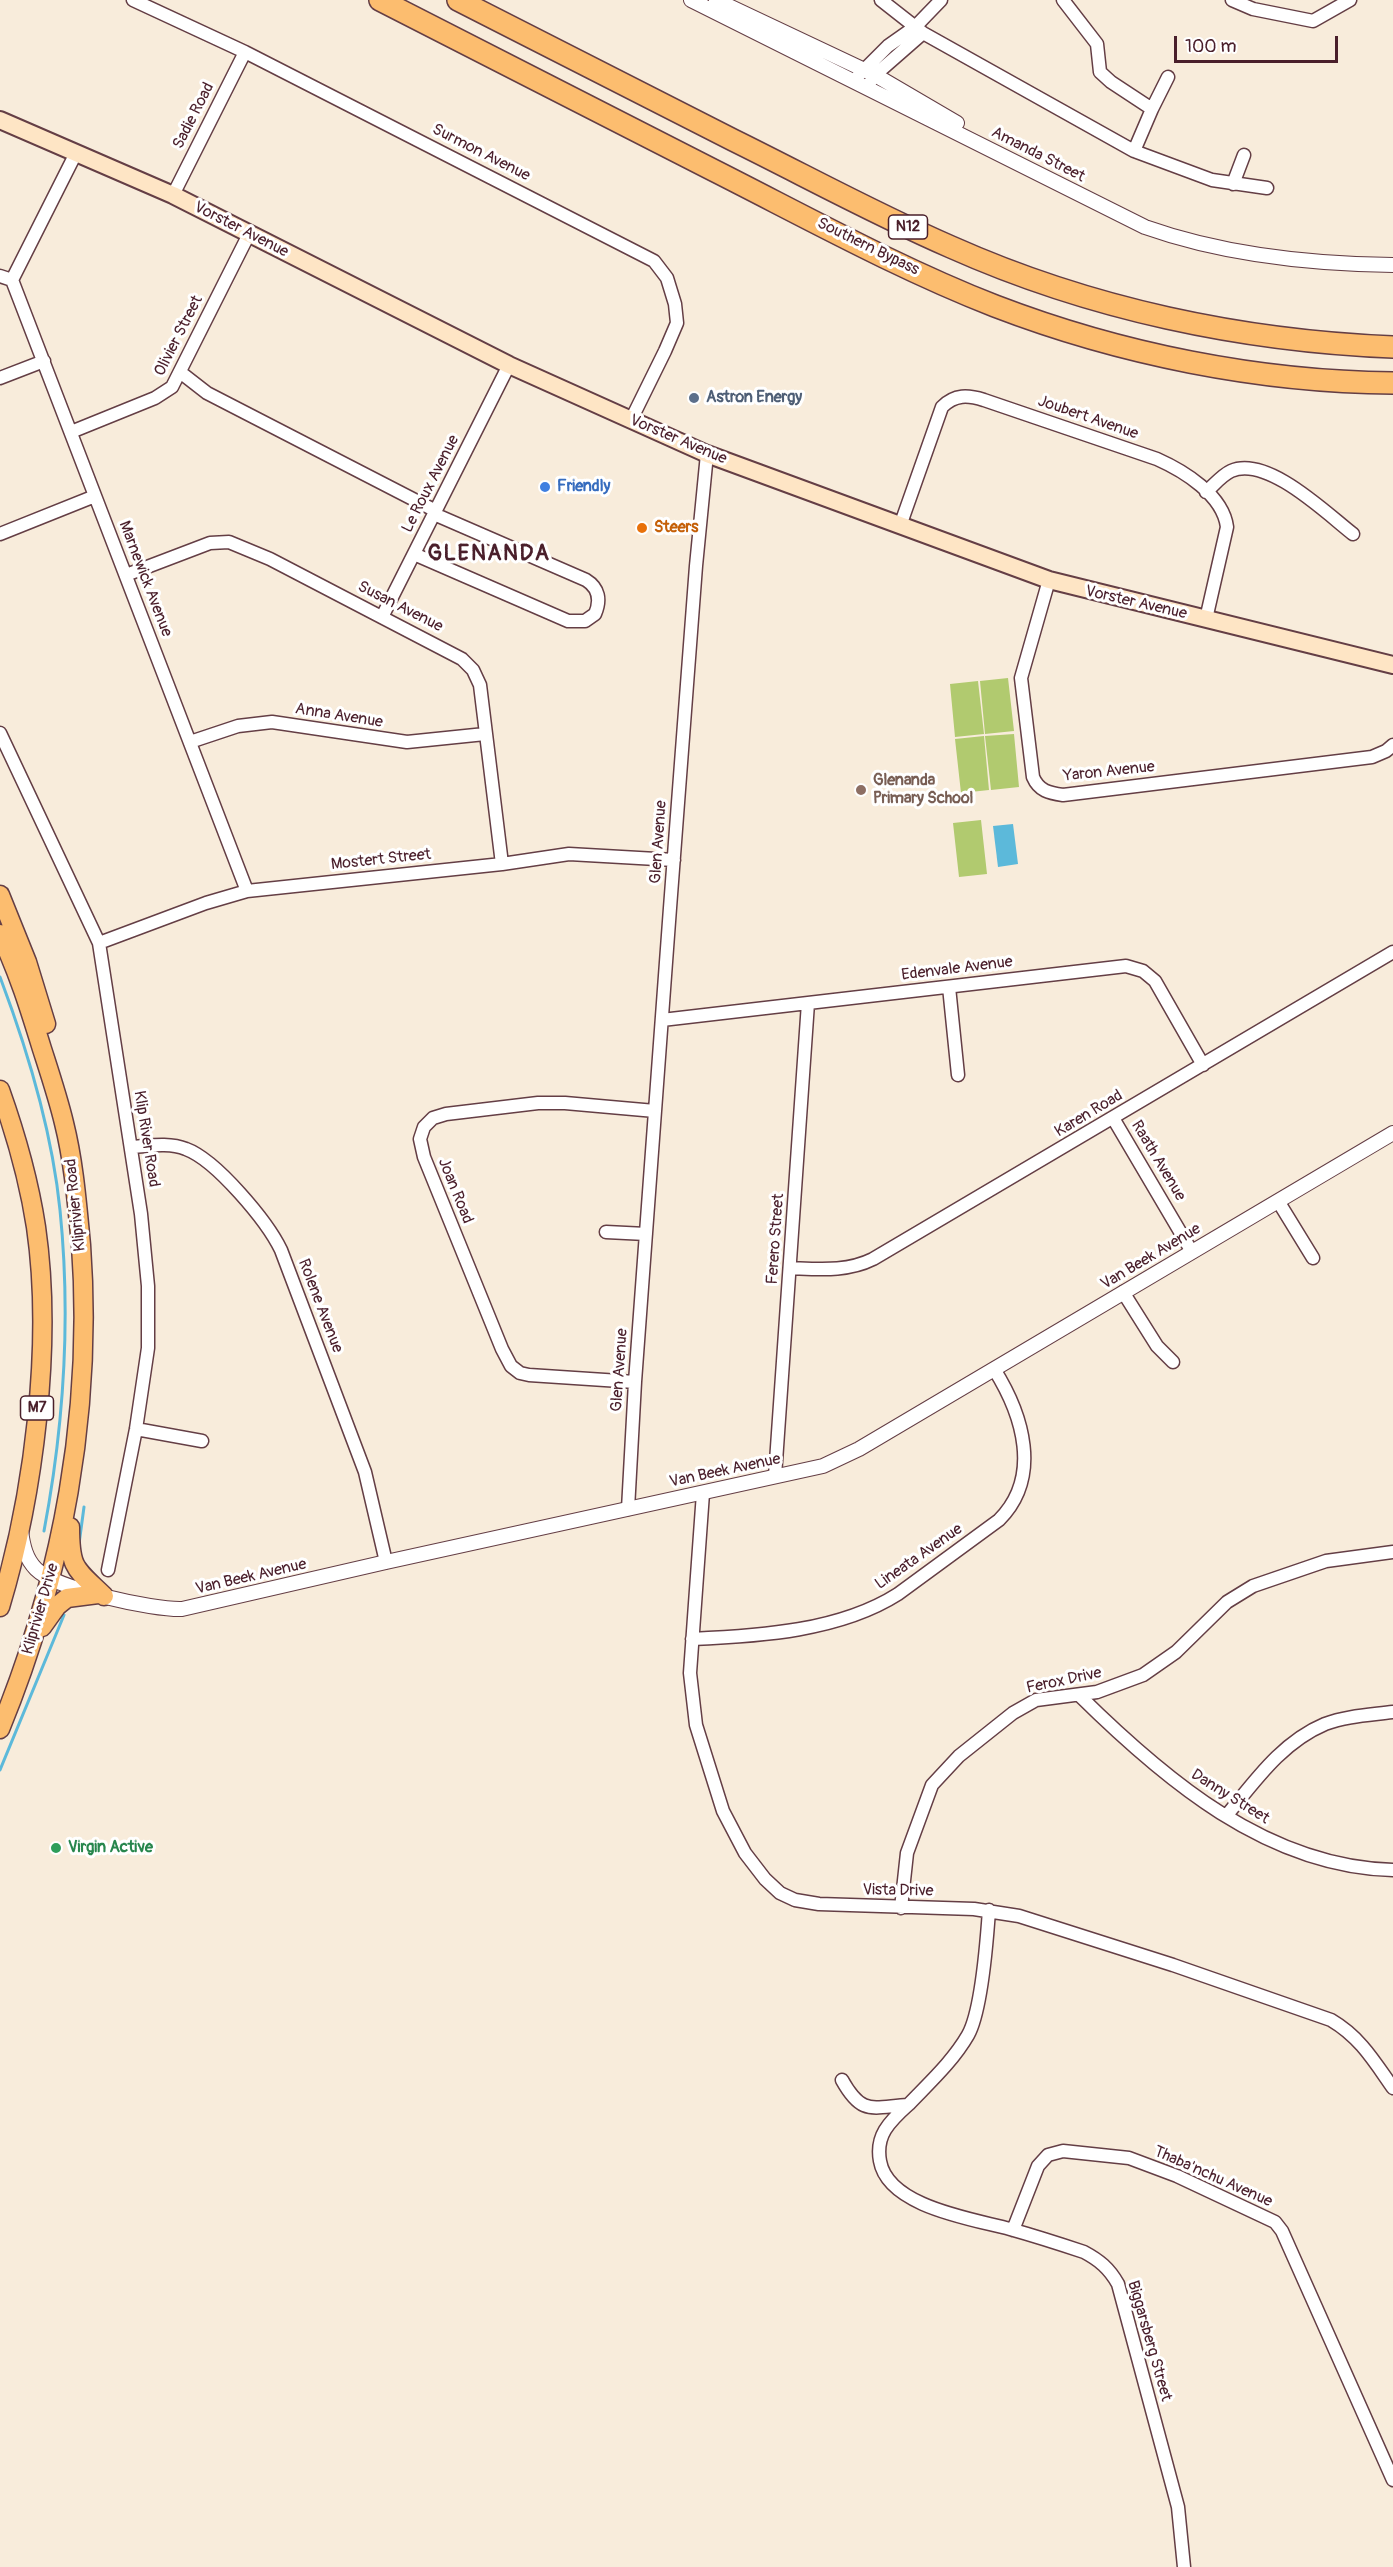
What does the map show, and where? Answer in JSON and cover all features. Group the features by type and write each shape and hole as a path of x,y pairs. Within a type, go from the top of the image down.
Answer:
{"highway":[{"name":"Southern Bypass","path":"380,0 860,244 996,306 1058,327 1173,357 1299,377 1393,383"},
{"name":"N12","path":"458,0 885,216 1003,268 1102,301 1197,324 1276,338 1393,347"}],"main road":[{"name":"Vorster Avenue","path":"0,120 173,195 509,365 707,454 1049,580 1393,665"},
{"path":"0,895 37,992 54,1060 55,1090"},
{"name":"Kliprivier Road","path":"0,934 32,1014 55,1090 71,1161 83,1273 85,1347 82,1392 70,1486"},
{"name":"M7","path":"0,1090 25,1174 36,1227 41,1286 37,1408 20,1529 0,1607"},
{"path":"70,1486 71,1559 78,1572 101,1595"},
{"name":"Kliprivier Drive","path":"0,1729 36,1633 51,1578 70,1486"},
{"path":"36,1633 50,1618 57,1606 67,1598 101,1595"}],"street":[{"name":"Surmon Avenue","path":"133,0 245,52 636,250 659,265 671,292 677,323 631,420"},
{"name":"Amanda Street","path":"691,0 861,84 927,112 1119,216 1200,244 1311,260 1393,265"},
{"name":"Amanda Street","path":"716,0 869,72 927,112"},
{"path":"881,0 919,30 1134,151 1212,180 1267,188"},
{"path":"861,84 888,46 919,30 941,0"},
{"path":"1063,0 1097,44 1100,72 1152,109"},
{"path":"1232,0 1253,9 1313,21 1350,0"},
{"path":"811,60 818,48"},
{"name":"Sadie Road","path":"173,195 245,52"},
{"path":"1134,151 1168,77"},
{"path":"6,278 76,153"},
{"path":"1233,184 1244,155"},
{"name":"Amanda Street","path":"1024,163 1135,216 1199,238 1240,246 1335,258 1393,260"},
{"name":"Olivier Street","path":"71,432 161,396 172,387 249,234"},
{"name":"Marnewick Avenue","path":"6,278 44,361 247,891"},
{"path":"0,378 44,361"},
{"name":"Le Roux Avenue","path":"382,617 509,365"},
{"path":"180,372 207,393 435,512 586,580 598,592 595,614 585,621 568,621 414,554"},
{"name":"Joubert Avenue","path":"900,526 939,412 946,403 962,396 984,400 1157,459 1175,468 1206,492 1221,507 1227,527 1206,619"},
{"name":"Glen Avenue","path":"628,1509 655,1111 696,566 707,454"},
{"path":"1206,492 1230,471 1248,469 1262,471 1279,478 1353,534"},
{"path":"0,534 95,496"},
{"name":"Susan Avenue","path":"126,575 210,543 229,542 270,559 445,648 467,664 480,685 502,864"},
{"name":"Yaron Avenue","path":"1049,580 1022,678 1033,777 1036,784 1046,792 1063,795 1372,757 1386,752 1393,745"},
{"name":"Anna Avenue","path":"190,742 258,722 272,722 406,742 485,735"},
{"name":"Klip River Road","path":"0,733 99,943 146,1253 149,1326 145,1372 108,1570"},
{"name":"Mostert Street","path":"99,943 206,903 247,891 502,864 579,853 674,860"},
{"name":"Karen Road","path":"790,1268 841,1269 863,1264 1393,952"},
{"name":"Edenvale Avenue","path":"662,1020 1116,967 1135,968 1155,981 1203,1065"},
{"path":"949,987 958,1075"},
{"name":"Ferero Street","path":"775,1476 808,1003"},
{"name":"Joan Road","path":"635,1382 529,1375 520,1373 511,1366 451,1226 424,1157 420,1139 428,1122 446,1113 550,1102 655,1111"},
{"name":"Raath Avenue","path":"1113,1118 1192,1252"},
{"name":"Van Beek Avenue","path":"20,1529 27,1557 37,1570 51,1578 149,1608 182,1610 386,1562 823,1466 842,1458 1393,1133"},
{"name":"Rolene Avenue","path":"130,1148 172,1146 187,1149 199,1155 270,1228 281,1250 365,1472 386,1562"},
{"path":"1278,1201 1313,1258"},
{"path":"606,1232 646,1234"},
{"path":"1123,1292 1150,1337 1173,1362"},
{"name":"Lineata Avenue","path":"692,1639 787,1632 870,1609 898,1594 999,1520 1011,1507 1019,1490 1023,1450 1017,1412 994,1369"},
{"path":"136,1429 202,1441"},
{"name":"Vista Drive","path":"703,1492 690,1689 696,1725 723,1811 733,1834 757,1870 780,1893 795,1900 852,1906 989,1910 1084,1936 1331,2020 1363,2044 1393,2088"},
{"name":"Ferox Drive","path":"901,1908 907,1852 923,1805 937,1778 978,1740 1026,1704 1042,1699 1113,1688 1143,1676 1158,1666 1227,1602 1245,1590 1326,1561 1393,1552"},
{"name":"Danny Street","path":"1079,1695 1149,1762 1188,1791 1260,1835 1294,1850 1348,1864 1393,1870"},
{"path":"1227,1815 1271,1763 1305,1735 1325,1724 1345,1718 1393,1712"},
{"path":"842,2080 857,2104 865,2107 908,2105 943,2068 969,2034 980,1984 989,1910"},
{"name":"Biggarsberg Street","path":"908,2105 883,2132 879,2149 880,2165 895,2187 904,2194 957,2216 1013,2230 1084,2252 1099,2260 1112,2272 1118,2284 1178,2507 1184,2567"},
{"name":"Thaba'nchu Avenue","path":"1013,2230 1038,2166 1048,2155 1063,2151 1129,2158 1177,2176 1275,2222 1282,2231 1393,2480"}],"green space":[{"path":"1008,678 1014,731 985,734 980,681"},
{"path":"978,681 984,734 955,737 950,684"},
{"path":"1014,734 1019,787 991,790 985,736"},
{"path":"984,736 989,790 961,793 955,739"},
{"path":"981,820 987,874 959,877 953,823"}],"water":[{"path":"1013,824 1018,864 998,867 993,826"}],"waterway":[{"path":"0,977 38,1092 51,1151 60,1210 65,1291 64,1371 61,1411 44,1531"},
{"path":"79,1544 84,1507"},
{"path":"0,1770 64,1615"}],"place":[{"name":"Astron Energy","path":"694,398"},
{"name":"Friendly","path":"545,487"},
{"name":"Steers","path":"642,528"},
{"name":"Glenanda Primary School","path":"861,790"},
{"name":"Virgin Active","path":"56,1848"}],"district":[{"name":"GLENANDA","path":"489,554"}]}
